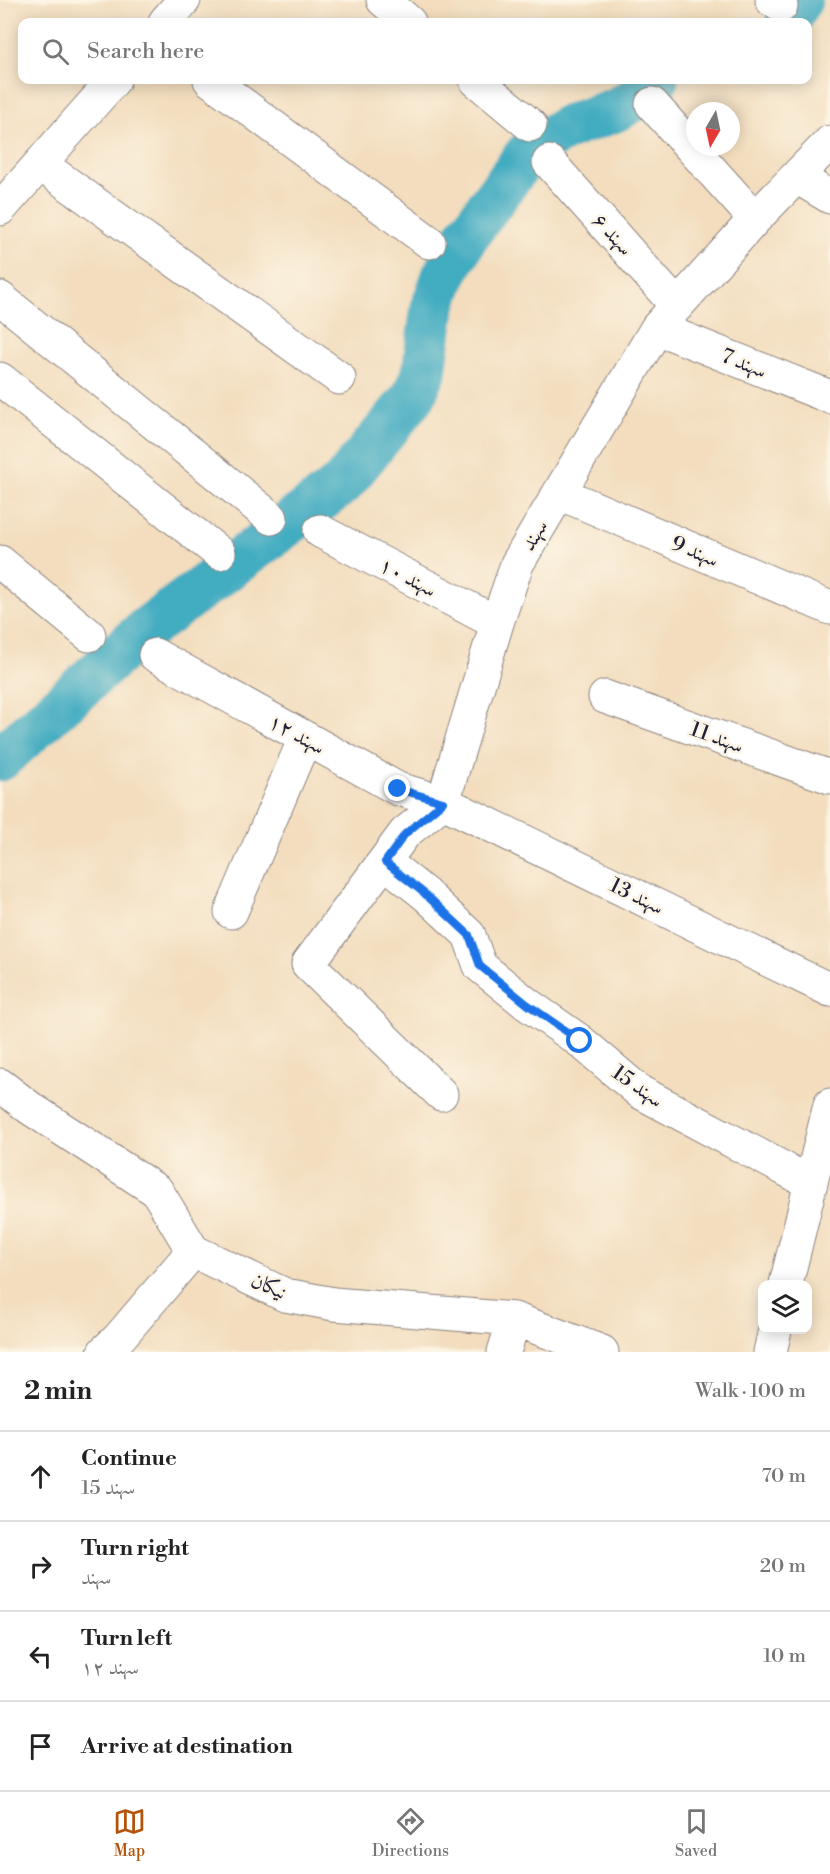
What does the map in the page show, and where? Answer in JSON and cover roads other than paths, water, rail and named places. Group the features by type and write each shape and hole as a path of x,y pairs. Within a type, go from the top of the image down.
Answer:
{"street":[{"path":"168,18 184,0"},
{"path":"383,0 404,18"},
{"path":"0,209 110,84"},
{"path":"215,84 429,242"},
{"path":"481,84 530,126"},
{"path":"652,104 755,219"},
{"name":"سهند","path":"443,802 517,564 667,317 755,219 830,142"},
{"name":"سهند ۶","path":"549,162 667,317"},
{"path":"40,164 339,378"},
{"path":"797,177 830,197"},
{"path":"0,298 271,518"},
{"name":"سهند 7","path":"667,317 830,397"},
{"path":"0,379 219,553"},
{"name":"سهند 9","path":"559,493 830,608"},
{"name":"سهند ۱۰","path":"320,531 497,623"},
{"path":"0,562 89,635"},
{"name":"سهند ۱۲","path":"155,655 398,789 443,802"},
{"name":"سهند 11","path":"605,697 830,777"},
{"path":"231,912 304,738"},
{"path":"441,1094 308,964 405,834 443,802"},
{"name":"سهند 13","path":"443,802 830,990"},
{"name":"سهند 15","path":"385,862 425,894 469,935 480,966 527,1004 580,1041 640,1092 811,1183"},
{"path":"0,1085 30,1108 157,1191 193,1251 119,1338 104,1352"},
{"path":"787,1280 830,1105"},
{"name":"نیکان","path":"193,1251 285,1295 334,1304 514,1319 602,1352"},
{"path":"504,1352 514,1319"},
{"path":"770,1352 775,1334"}],"waterway":[{"path":"790,18 800,0"},
{"path":"0,759 145,630 342,484 413,397 424,372 433,307 444,276 466,237 526,155 568,127 615,110 643,95 653,84"}]}
